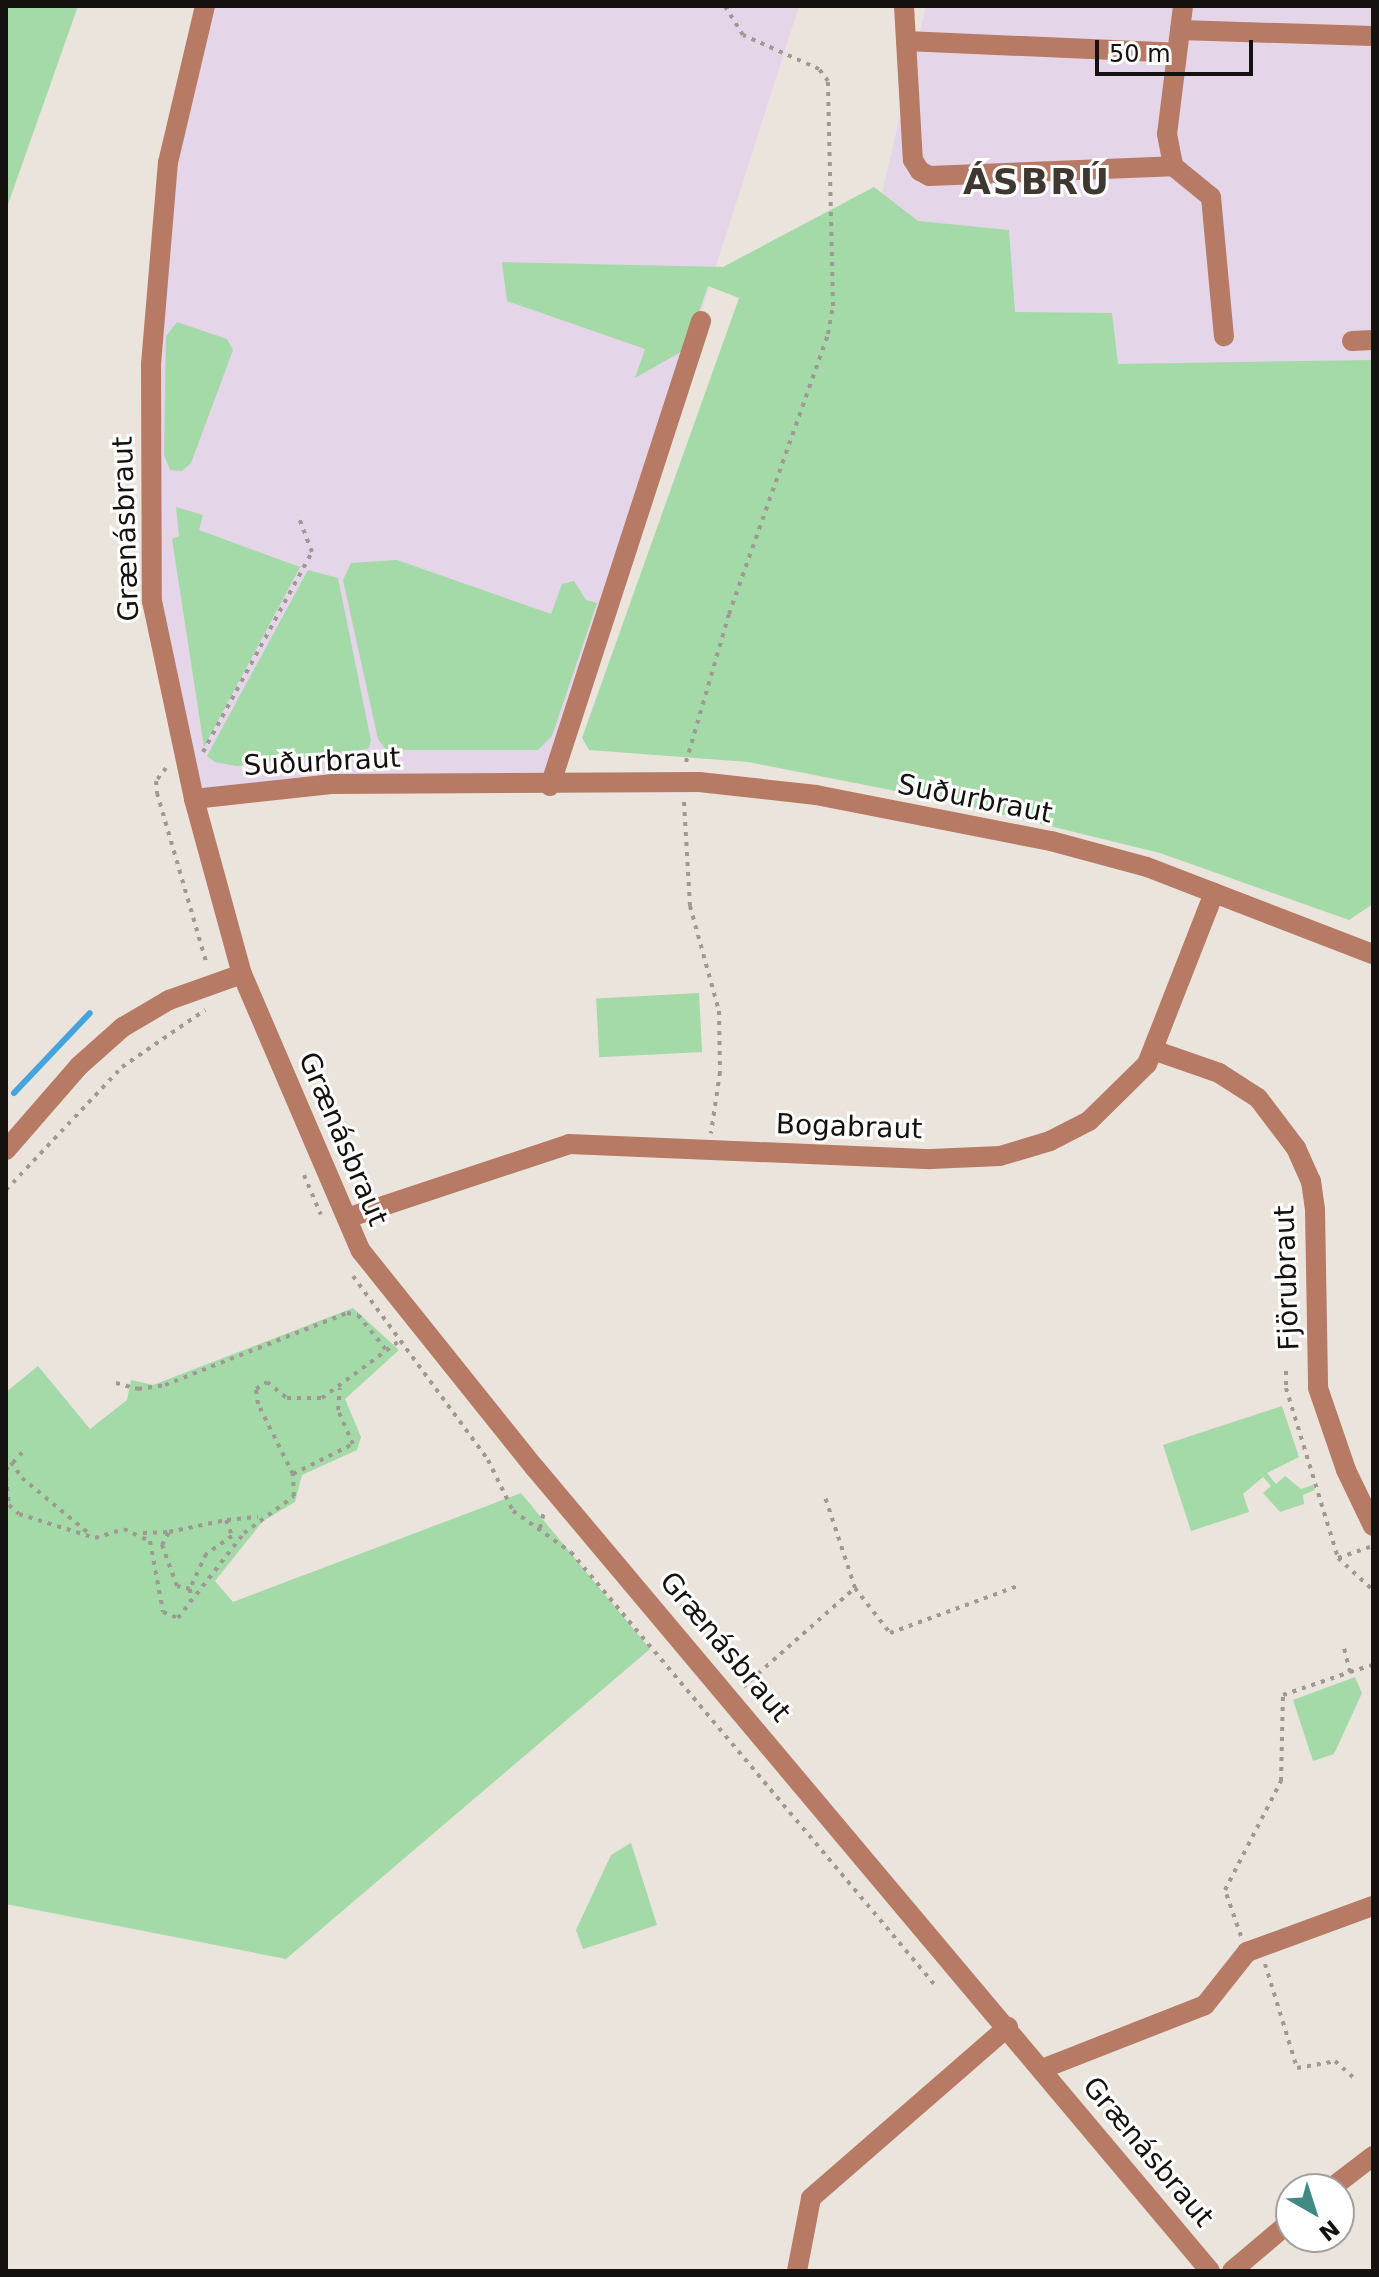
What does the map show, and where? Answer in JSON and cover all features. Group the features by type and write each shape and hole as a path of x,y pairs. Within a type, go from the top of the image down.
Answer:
{"street":[{"name":"Grænásbraut","path":"205,6 168,162 151,364 152,601 194,799 242,974 361,1251 1210,2271"},
{"path":"904,6 913,160 929,176 1173,166"},
{"path":"1183,6 1167,134 1173,166 1211,197 1224,336"},
{"path":"1180,30 1373,36"},
{"path":"906,41 1177,53"},
{"path":"550,786 701,321"},
{"path":"1352,341 1373,340"},
{"name":"Suðurbraut","path":"194,799 331,784 550,786 684,783 816,795 1051,841 1147,867 1368,947"},
{"name":"Bogabraut","path":"347,1218 569,1144 931,1159 1000,1156 1050,1141 1089,1121 1156,1051 1214,893"},
{"path":"6,1150 79,1066 123,1027 169,1000 242,974"},
{"name":"Fjörubraut","path":"1156,1051 1219,1073 1258,1098 1306,1170 1315,1210 1318,1388 1346,1470 1373,1526"},
{"path":"1254,1950 1373,1906"},
{"name":"Grænásbraut","path":"1042,2069 1205,2005 1254,1950"},
{"path":"797,2271 811,2198 1008,2027"},
{"path":"1351,2173 1373,2156"},
{"path":"1232,2271 1275,2235"}],"path":[{"path":"709,1148 720,1072 719,1011 690,906 684,783 694,728 729,614 828,334 833,306 832,105 828,81 819,69 743,35 725,6"},
{"path":"6,1190 122,1067 216,1002 214,984 157,793 160,773 209,744 312,552 298,515"},
{"path":"116,1383 138,1389 165,1385 347,1313 358,1315 387,1351"},
{"path":"140,1533 155,1549 163,1612 178,1618 261,1517 294,1496 293,1474 258,1404 256,1389 267,1382 287,1398 310,1400 341,1385 398,1342"},
{"path":"1286,1371 1286,1388 1338,1558 1373,1590"},
{"path":"293,1474 353,1444 336,1403 341,1385"},
{"path":"6,1470 23,1452"},
{"path":"11,1462 22,1478 95,1538"},
{"path":"6,1477 13,1511 95,1538 124,1529 140,1533 169,1532 226,1520 261,1517"},
{"path":"825,1497 855,1588 890,1633 1018,1586"},
{"path":"191,1604 190,1589 206,1554 232,1536 226,1520"},
{"path":"169,1532 162,1545 173,1579 182,1590 190,1589"},
{"path":"1338,1558 1373,1546"},
{"path":"708,1716 855,1588"},
{"path":"1344,1648 1350,1672"},
{"path":"1355,2079 1335,2061 1297,2068 1254,1950 1225,1890 1281,1781 1283,1695 1373,1665"},
{"path":"821,1847 934,1984"}],"shaded area":[{"path":"205,6 799,6 550,786 331,784 194,799 155,624 151,364 193,53"},
{"path":"926,6 1373,6 1373,380 842,363"}],"green space":[{"path":"6,6 78,6 6,210"},
{"path":"874,187 918,221 1009,230 1015,312 1112,313 1118,364 1373,360 1373,904 1349,920 1160,853 952,802 748,762 589,750 582,738 739,298 708,286 686,349 635,378 645,349 507,301 502,262 723,267"},
{"path":"177,322 227,339 233,350 191,463 182,471 170,470 164,455 166,336"},
{"path":"176,507 203,515 199,530 300,567 204,747 172,539 179,536"},
{"path":"397,560 551,614 562,584 574,581 586,600 597,603 552,736 538,750 386,750 378,739 343,580 351,563"},
{"path":"308,570 338,578 371,741 368,749 237,766 215,762 207,756"},
{"path":"699,993 702,1052 599,1057 596,998"},
{"path":"353,1308 399,1350 345,1399 361,1437 357,1450 302,1475 295,1502 263,1521 215,1581 233,1602 521,1493 650,1649 286,1959 6,1904 6,1392 38,1366 90,1429 127,1400 131,1380 153,1385"},
{"path":"1282,1406 1299,1457 1267,1473 1276,1484 1285,1476 1301,1489 1313,1485 1315,1490 1303,1495 1304,1504 1280,1512 1263,1493 1271,1486 1263,1477 1243,1494 1249,1512 1191,1531 1163,1445"},
{"path":"1355,1677 1362,1693 1334,1754 1313,1761 1293,1700"},
{"path":"631,1843 657,1925 583,1949 576,1930 611,1855"}],"waterway":[{"path":"14,1093 90,1013"}],"district":[{"name":"ÁSBRÚ","path":"1037,182"}]}
